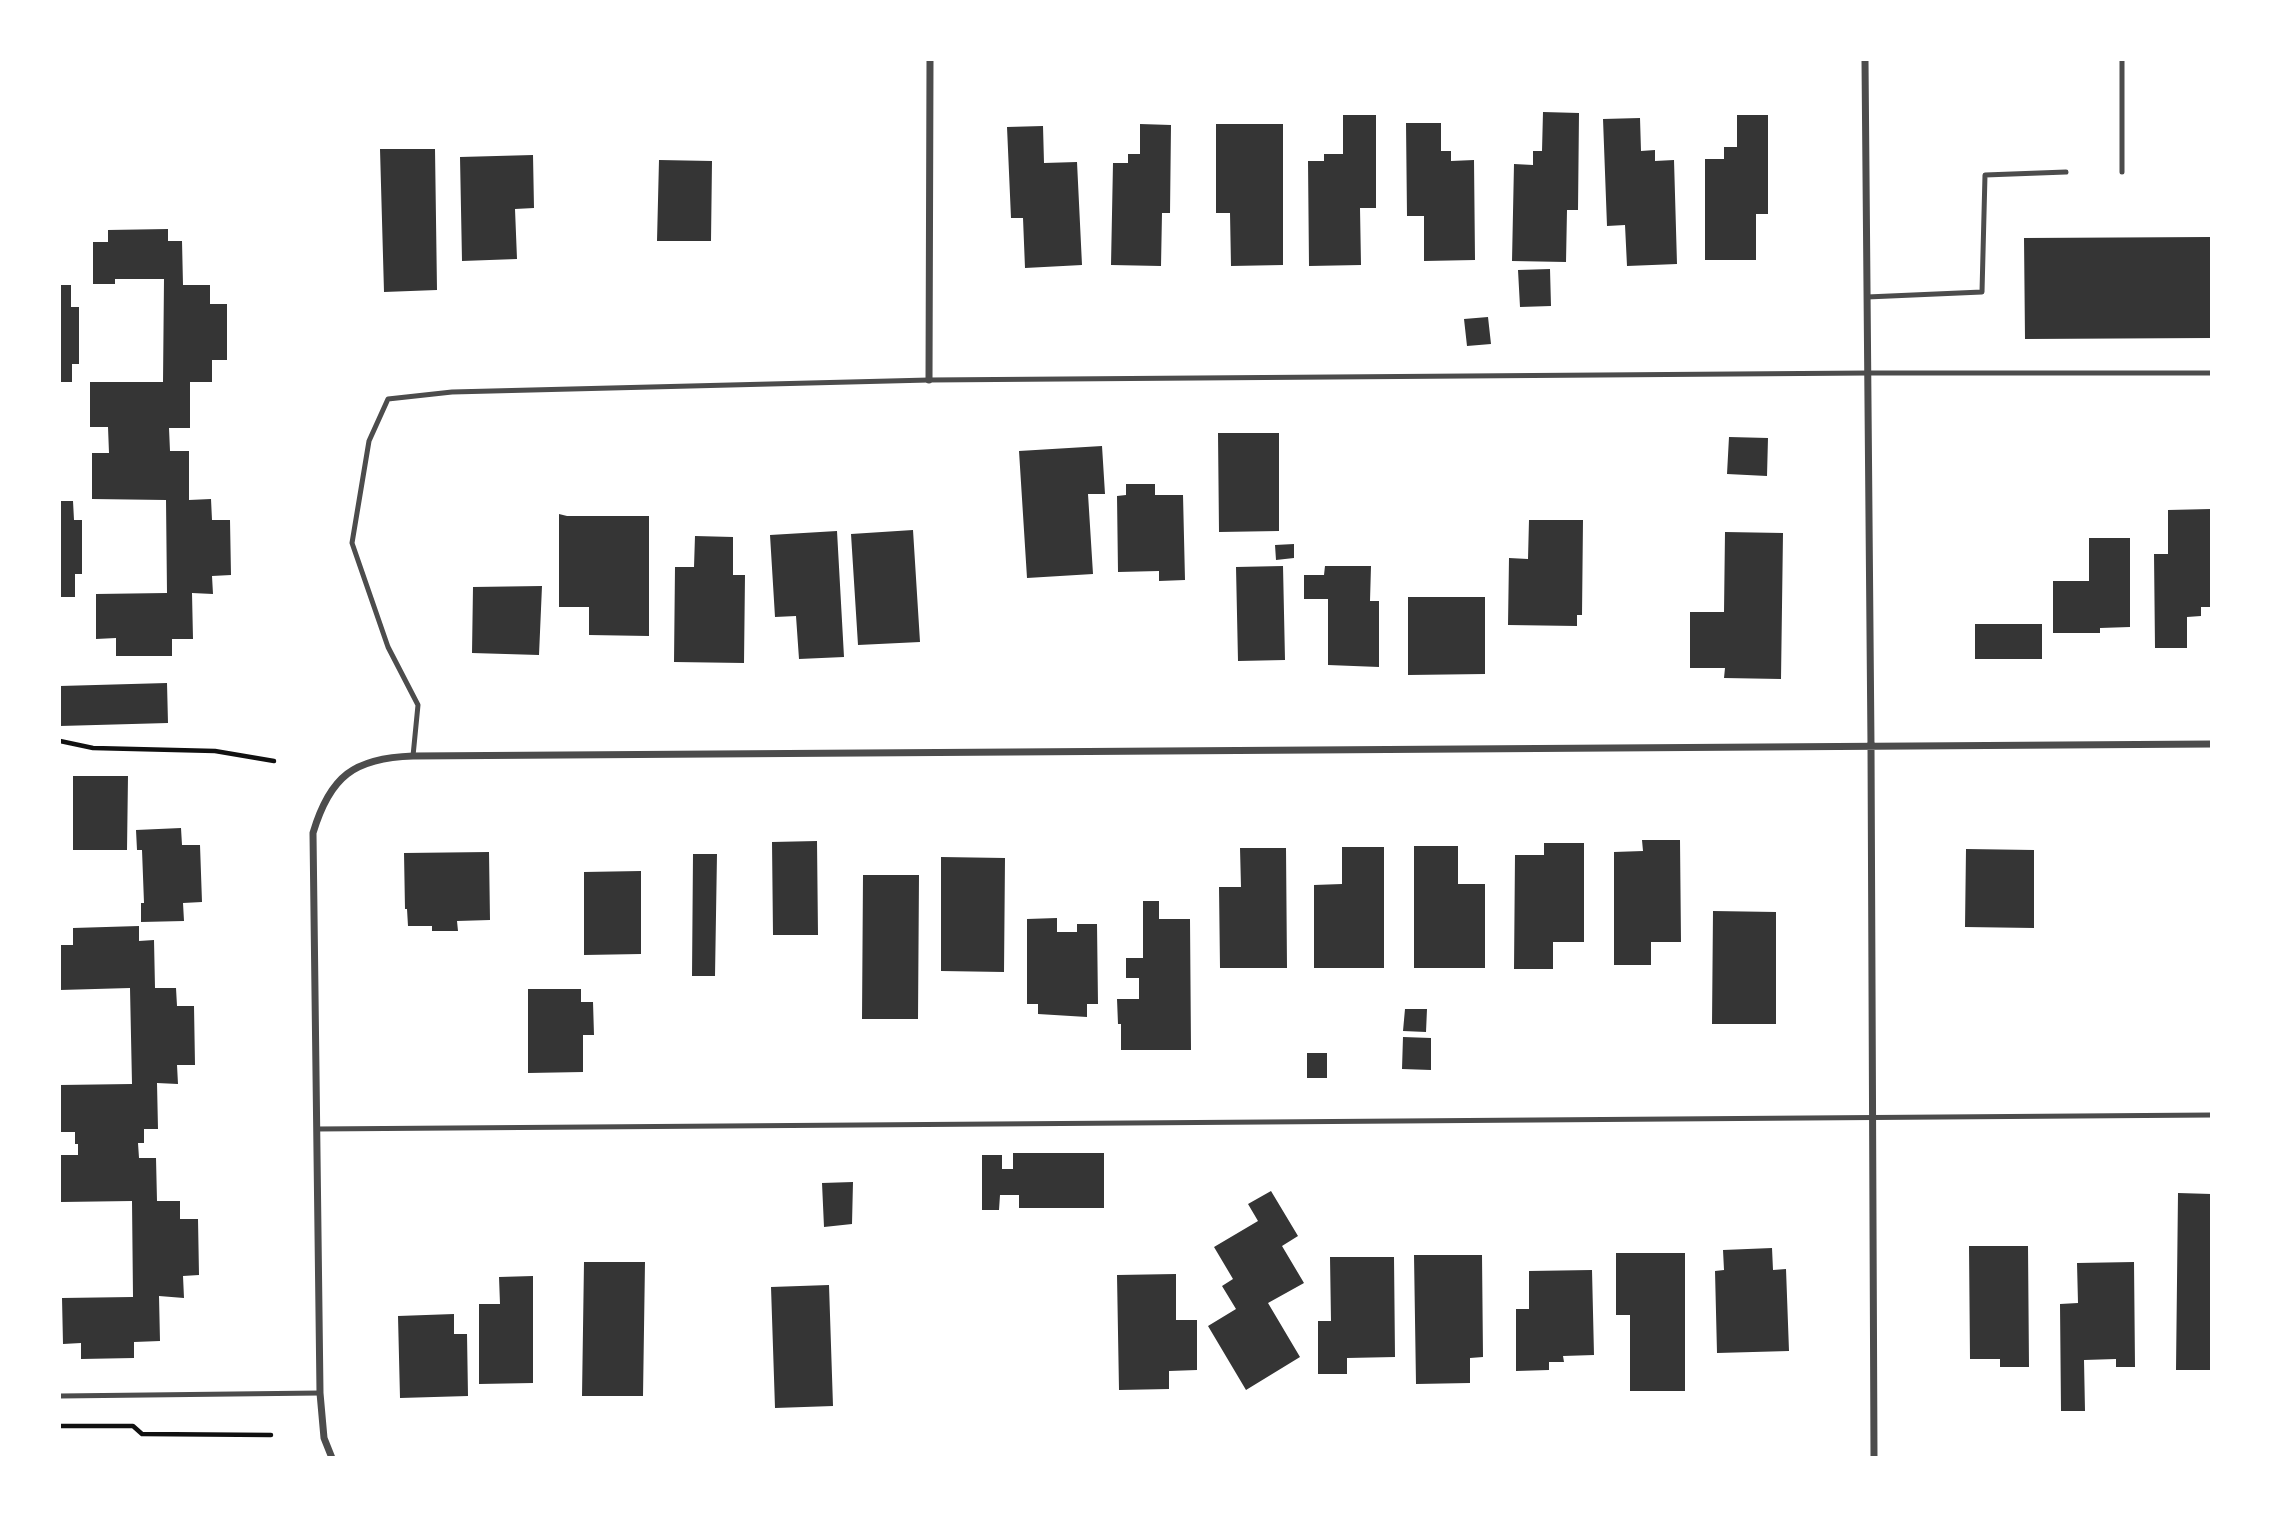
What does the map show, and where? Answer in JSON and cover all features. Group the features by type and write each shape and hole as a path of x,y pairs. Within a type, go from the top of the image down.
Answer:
{"street":[{"path":"929,380 930,60"},
{"path":"1865,60 1874,1458"},
{"path":"332,1458 324,1438 320,1393 313,833 320,809 334,787 345,775 375,759 413,756 2211,744"}],"lane":[{"path":"2122,60 2122,172"},
{"path":"1867,297 1982,292 1985,175 2066,172"},
{"path":"413,756 418,705 388,647 352,543 369,440 388,399 452,392 929,380 2211,373"},
{"path":"317,1129 2211,1115"},
{"path":"60,1396 320,1393"}],"path":[{"path":"60,741 93,748 215,751 275,761"},
{"path":"60,1426 133,1426 142,1434 271,1435"}],"building":[{"path":"1543,112 1579,113 1578,210 1567,210 1566,262 1512,261 1514,164 1533,165 1533,151 1542,151"},
{"path":"1343,115 1376,115 1376,208 1360,208 1361,265 1309,266 1308,161 1324,161 1324,154 1343,154"},
{"path":"1737,115 1768,115 1768,214 1756,214 1756,260 1705,260 1705,159 1724,159 1724,147 1737,147"},
{"path":"1640,118 1641,151 1655,150 1655,161 1674,160 1677,264 1627,266 1625,225 1607,226 1603,119"},
{"path":"1406,123 1441,123 1441,151 1451,151 1451,161 1474,160 1475,260 1424,261 1424,216 1407,216"},
{"path":"1140,124 1171,125 1170,213 1162,213 1161,266 1111,265 1113,163 1128,163 1128,154 1140,154"},
{"path":"1216,124 1283,124 1283,265 1231,266 1230,213 1216,213"},
{"path":"1043,126 1044,163 1077,162 1082,265 1025,268 1023,218 1011,218 1007,127"},
{"path":"380,149 435,149 437,290 384,292"},
{"path":"533,155 534,208 515,209 517,259 462,261 460,157"},
{"path":"659,160 712,161 711,241 657,241"},
{"path":"168,229 168,241 182,241 183,285 210,285 210,304 227,304 227,360 212,360 212,382 190,382 190,428 169,428 170,451 189,451 189,500 211,499 212,520 230,520 231,575 212,576 213,594 192,593 193,639 172,639 172,656 116,656 116,638 96,639 96,594 167,593 166,500 92,499 92,453 109,453 108,427 90,427 90,382 163,382 164,279 115,279 115,284 93,284 93,242 108,242 108,230"},
{"path":"2211,237 2211,338 2025,339 2024,238"},
{"path":"1550,269 1551,306 1520,307 1518,270"},
{"path":"60,285 71,285 71,307 79,307 79,364 72,364 72,382 60,382"},
{"path":"1488,317 1491,344 1467,346 1464,319"},
{"path":"1218,433 1279,433 1279,531 1219,532"},
{"path":"1729,437 1768,438 1767,476 1727,474"},
{"path":"1102,446 1105,494 1088,494 1093,574 1027,578 1019,451"},
{"path":"1126,484 1155,484 1155,495 1183,495 1185,580 1159,581 1159,571 1118,572 1117,496 1126,495"},
{"path":"60,501 73,501 74,520 82,520 82,574 75,574 75,597 60,597"},
{"path":"2211,509 2211,607 2201,607 2201,616 2187,617 2187,648 2155,648 2154,554 2168,554 2168,510"},
{"path":"559,514 649,516 649,636 589,635 589,607 559,607"},
{"path":"1529,520 1583,520 1582,615 1577,615 1577,626 1508,625 1509,558 1528,559"},
{"path":"913,530 920,642 858,645 851,534"},
{"path":"837,531 844,657 799,659 796,616 775,617 770,535"},
{"path":"1725,532 1783,533 1781,679 1724,678 1725,668 1690,668 1690,612 1724,612"},
{"path":"695,536 733,537 733,575 745,575 744,663 674,662 675,567 694,567"},
{"path":"2089,538 2130,538 2130,627 2100,628 2100,633 2053,633 2053,581 2089,581"},
{"path":"1294,544 1294,558 1276,560 1275,545"},
{"path":"1283,566 1285,660 1238,661 1236,567"},
{"path":"1325,566 1371,566 1370,601 1379,601 1379,667 1328,665 1328,599 1304,599 1304,575 1324,575"},
{"path":"542,586 539,655 472,653 473,587"},
{"path":"1408,597 1485,597 1485,674 1408,675"},
{"path":"1975,624 2042,624 2042,659 1975,659"},
{"path":"167,683 168,723 60,726 60,686"},
{"path":"73,776 128,776 127,850 73,850"},
{"path":"181,828 182,845 200,845 202,902 183,903 184,921 141,922 141,903 144,903 142,850 137,850 136,830"},
{"path":"1642,840 1680,840 1681,942 1651,942 1651,965 1614,965 1614,852 1643,851"},
{"path":"817,841 818,935 773,935 772,842"},
{"path":"1544,843 1584,843 1584,942 1553,942 1553,969 1514,969 1515,855 1544,855"},
{"path":"1414,846 1458,846 1458,884 1485,884 1485,968 1414,968"},
{"path":"1342,847 1384,847 1384,968 1314,968 1314,885 1342,884"},
{"path":"1240,848 1286,848 1287,968 1220,968 1219,887 1241,887"},
{"path":"1966,849 2034,850 2034,928 1965,927"},
{"path":"489,852 490,920 457,921 458,931 432,931 432,926 408,926 404,853"},
{"path":"693,854 717,854 715,976 692,976"},
{"path":"941,857 1005,858 1004,972 941,971"},
{"path":"641,871 641,954 584,955 584,872"},
{"path":"863,875 919,875 918,1019 862,1019"},
{"path":"1143,901 1159,901 1159,919 1190,919 1191,1050 1121,1050 1117,999 1139,999 1139,978 1126,978 1126,958 1143,958"},
{"path":"1713,911 1776,912 1776,1024 1712,1024"},
{"path":"1057,918 1057,932 1077,932 1077,924 1097,924 1098,1004 1087,1004 1087,1017 1038,1014 1038,1004 1027,1004 1027,919"},
{"path":"139,926 139,941 154,940 155,988 176,988 177,1006 194,1006 195,1065 177,1065 178,1084 157,1083 158,1129 144,1129 144,1143 138,1143 139,1158 156,1158 157,1201 180,1201 180,1219 198,1219 199,1275 183,1276 184,1298 159,1296 160,1341 134,1342 134,1358 81,1359 81,1343 63,1344 62,1298 133,1297 132,1201 61,1202 60,1155 78,1155 78,1144 75,1144 75,1132 60,1132 60,1085 132,1084 130,988 60,990 60,945 73,945 73,928"},
{"path":"528,989 581,989 581,1002 593,1002 594,1035 583,1035 583,1072 528,1073"},
{"path":"1405,1009 1427,1009 1426,1032 1403,1031"},
{"path":"1403,1037 1431,1038 1431,1070 1402,1069"},
{"path":"1307,1053 1327,1053 1327,1078 1307,1078"},
{"path":"1013,1153 1104,1153 1104,1208 1019,1208 1019,1195 1000,1195 999,1210 982,1210 982,1155 1002,1155 1002,1169 1013,1169"},
{"path":"853,1182 852,1224 824,1227 822,1183"},
{"path":"1271,1191 1298,1236 1282,1246 1304,1283 1268,1303 1300,1357 1246,1390 1208,1326 1236,1309 1222,1286 1233,1279 1214,1247 1258,1221 1248,1204"},
{"path":"2178,1193 2211,1194 2211,1370 2176,1370"},
{"path":"1969,1246 2028,1246 2029,1367 2000,1367 2000,1359 1970,1359"},
{"path":"1772,1248 1773,1270 1786,1269 1789,1351 1717,1353 1715,1271 1724,1270 1723,1250"},
{"path":"1616,1253 1685,1253 1685,1391 1630,1391 1630,1315 1616,1315"},
{"path":"1414,1255 1482,1255 1483,1357 1470,1358 1470,1383 1416,1384"},
{"path":"1330,1257 1394,1257 1395,1357 1347,1358 1347,1374 1318,1374 1318,1321 1331,1321"},
{"path":"584,1262 645,1262 643,1396 582,1396"},
{"path":"2134,1262 2135,1367 2116,1367 2116,1359 2084,1360 2085,1411 2061,1411 2060,1304 2078,1303 2077,1263"},
{"path":"1592,1270 1594,1355 1563,1356 1564,1362 1549,1362 1549,1370 1516,1371 1516,1309 1529,1309 1529,1271"},
{"path":"1176,1274 1176,1320 1197,1320 1197,1370 1169,1371 1169,1389 1119,1390 1117,1275"},
{"path":"533,1276 533,1383 479,1384 479,1304 500,1304 499,1277"},
{"path":"829,1285 833,1406 775,1408 771,1287"},
{"path":"454,1314 454,1334 467,1334 468,1396 400,1398 398,1316"}]}
